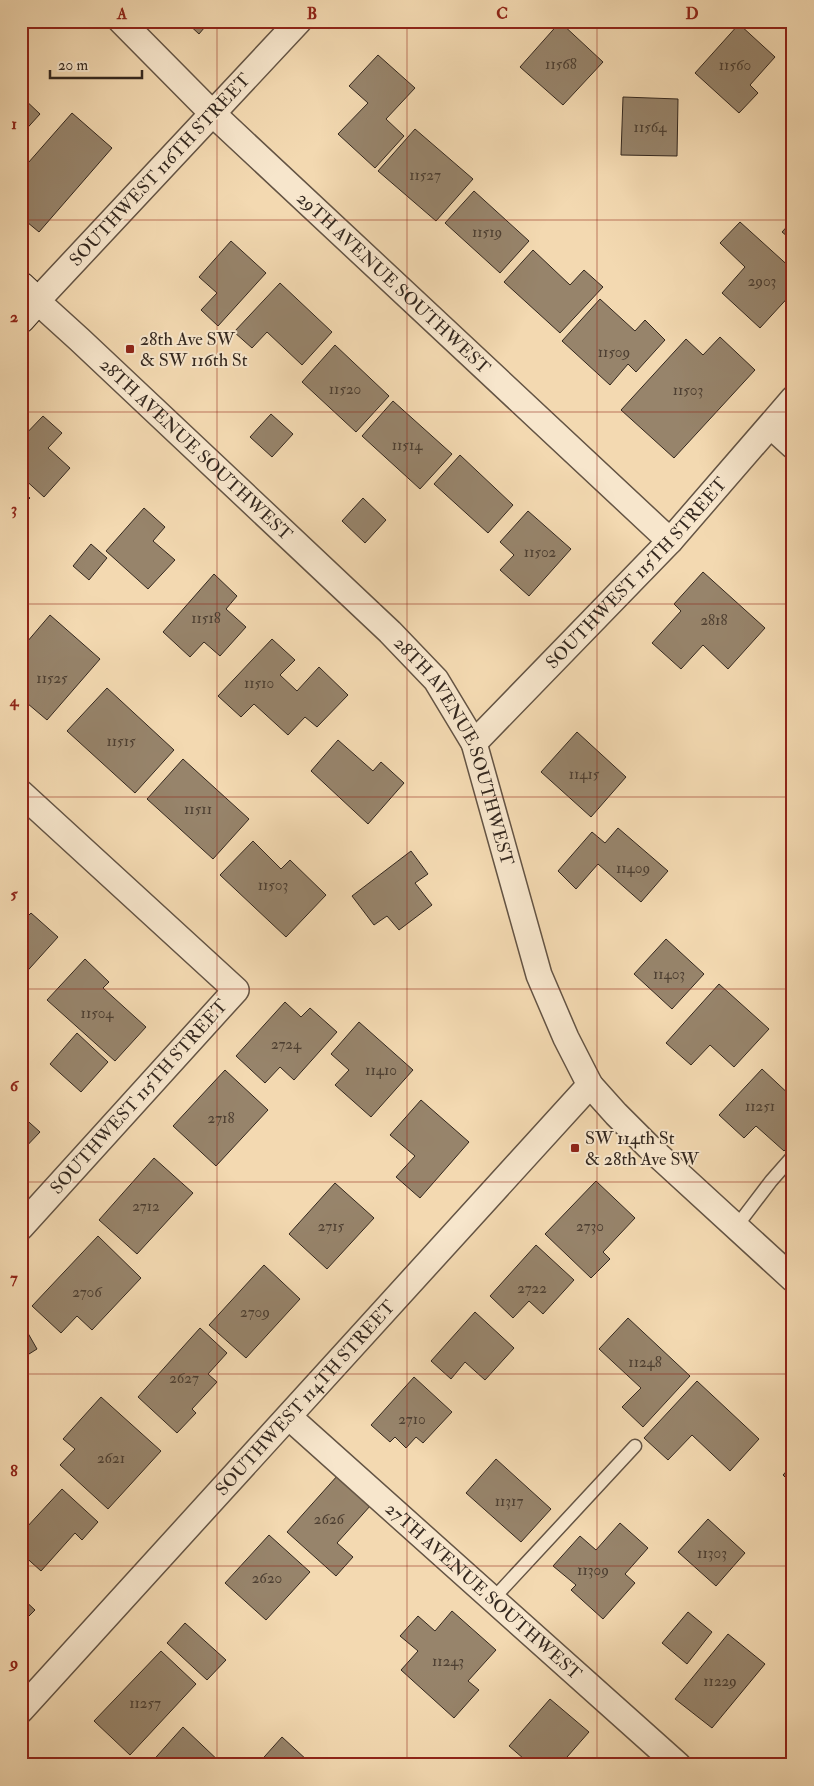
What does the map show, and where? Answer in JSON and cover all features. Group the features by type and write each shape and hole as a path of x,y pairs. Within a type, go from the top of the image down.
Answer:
{"street":[{"name":"29TH AVENUE SOUTHWEST","path":"121,21 212,113 670,541"},
{"name":"SOUTHWEST 116TH STREET","path":"26,302 212,113 299,21"},
{"name":"28TH AVENUE SOUTHWEST","path":"26,302 80,340 390,632 436,680 474,743 540,975 566,1038 590,1085 649,1147 793,1279"},
{"name":"SOUTHWEST 115TH STREET","path":"474,743 670,541 793,399"},
{"path":"771,426 793,446"},
{"name":"SOUTHWEST 115TH STREET","path":"21,793 236,990 21,1228"},
{"name":"SOUTHWEST 114TH STREET","path":"21,1710 590,1085"},
{"name":"27TH AVENUE SOUTHWEST","path":"289,1417 678,1765"}],"lane":[{"path":"736,1227 771,1181 793,1156"},
{"path":"493,1599 635,1446"}],"building":[{"path":"185,21 210,21 199,34"},
{"path":"443,21 458,21 451,29"},
{"path":"560,22 603,62 563,105 520,67"},
{"path":"739,24 775,57 750,85 758,93 739,113 695,73"},
{"path":"378,55 415,88 386,119 404,136 375,168 338,134 368,103 349,86"},
{"path":"21,96 40,114 21,135"},
{"path":"623,97 678,99 677,156 621,155"},
{"path":"72,113 112,148 39,232 21,217 21,171"},
{"path":"415,129 473,179 436,221 378,171"},
{"path":"474,191 529,241 500,273 445,223"},
{"path":"793,220 793,241 782,232"},
{"path":"740,222 793,270 793,292 760,328 722,293 745,267 720,243"},
{"path":"231,241 266,273 218,326 201,310 217,293 199,277"},
{"path":"533,250 570,285 584,270 603,287 560,333 504,282"},
{"path":"280,283 332,332 302,365 267,332 252,348 234,332"},
{"path":"600,299 635,331 645,320 665,340 636,372 628,364 610,385 562,341"},
{"path":"720,337 755,370 674,458 621,410 686,339 703,355"},
{"path":"335,345 389,396 356,432 302,382"},
{"path":"393,401 452,454 420,489 362,436"},
{"path":"271,414 293,434 272,457 250,437"},
{"path":"43,416 62,433 48,448 70,468 44,497 21,476 21,439"},
{"path":"460,455 513,505 488,533 434,484"},
{"path":"21,491 30,498 21,507"},
{"path":"363,498 386,520 365,543 342,521"},
{"path":"144,508 165,527 153,541 175,560 148,589 106,551"},
{"path":"528,511 571,549 529,596 500,570 514,555 500,542"},
{"path":"91,544 107,558 89,580 73,566"},
{"path":"703,572 765,628 728,669 703,645 681,669 652,643 681,611 674,604"},
{"path":"214,574 237,596 226,609 246,627 220,656 204,642 190,657 163,632"},
{"path":"50,615 100,659 47,720 21,698 21,649"},
{"path":"793,633 793,645 786,640"},
{"path":"272,639 295,660 280,675 297,691 319,667 348,695 317,727 305,717 288,735 254,704 241,717 218,696"},
{"path":"107,688 174,750 135,793 67,731"},
{"path":"577,732 626,777 591,817 541,772"},
{"path":"338,740 373,771 381,762 404,783 368,824 311,771"},
{"path":"183,759 249,819 213,859 147,799"},
{"path":"618,828 668,871 641,902 598,864 576,889 558,871 592,832 605,843"},
{"path":"253,841 281,869 290,860 326,895 286,937 220,875"},
{"path":"411,851 428,874 415,883 432,905 399,930 387,916 374,925 352,896"},
{"path":"31,913 58,937 21,978 21,923"},
{"path":"666,939 704,974 672,1009 634,974"},
{"path":"85,959 109,982 103,988 146,1027 115,1061 47,1000"},
{"path":"719,984 769,1029 734,1067 710,1045 691,1065 666,1043"},
{"path":"285,1002 301,1017 310,1008 337,1032 294,1080 280,1067 265,1083 236,1056"},
{"path":"359,1022 413,1070 371,1117 335,1085 349,1070 331,1054"},
{"path":"77,1033 108,1062 81,1092 50,1064"},
{"path":"762,1069 793,1098 793,1142 784,1151 756,1126 744,1138 719,1115"},
{"path":"225,1070 268,1110 216,1166 173,1126"},
{"path":"421,1100 469,1142 420,1198 396,1177 415,1156 390,1135"},
{"path":"21,1115 40,1132 21,1152"},
{"path":"154,1158 193,1193 137,1254 99,1220"},
{"path":"793,1168 793,1181 787,1175"},
{"path":"596,1181 635,1218 603,1252 610,1259 591,1278 545,1234"},
{"path":"335,1183 374,1218 327,1269 289,1234"},
{"path":"98,1236 141,1278 92,1330 77,1316 61,1333 32,1306"},
{"path":"536,1245 574,1280 543,1314 529,1301 513,1318 490,1296"},
{"path":"264,1265 300,1299 246,1358 209,1325"},
{"path":"475,1312 514,1348 485,1380 465,1362 451,1379 431,1361"},
{"path":"628,1318 690,1376 643,1427 622,1407 641,1388 599,1349"},
{"path":"21,1321 37,1349 21,1359"},
{"path":"200,1328 227,1353 208,1374 217,1382 192,1409 196,1413 177,1433 138,1397"},
{"path":"414,1377 452,1412 423,1443 416,1437 406,1448 395,1437 390,1442 371,1425"},
{"path":"697,1381 759,1439 730,1471 692,1435 668,1460 644,1438"},
{"path":"101,1397 161,1451 108,1509 60,1465 75,1449 63,1439"},
{"path":"496,1459 551,1509 521,1542 466,1493"},
{"path":"793,1464 793,1485 783,1475"},
{"path":"338,1475 371,1505 337,1543 353,1557 336,1576 287,1532"},
{"path":"62,1489 98,1522 82,1540 75,1533 41,1571 21,1553 21,1524 26,1528"},
{"path":"708,1519 745,1553 716,1586 678,1552"},
{"path":"620,1523 648,1548 625,1574 635,1583 603,1619 571,1590 576,1585 553,1566 580,1536 596,1550"},
{"path":"269,1535 310,1572 266,1620 225,1583"},
{"path":"21,1597 35,1610 21,1624"},
{"path":"452,1611 496,1650 468,1681 479,1690 454,1718 401,1670 418,1651 400,1636 418,1616 435,1631"},
{"path":"688,1612 712,1632 687,1664 662,1643"},
{"path":"185,1623 226,1660 207,1680 167,1643"},
{"path":"728,1634 765,1664 712,1728 675,1699"},
{"path":"161,1651 196,1684 130,1755 94,1721"},
{"path":"550,1699 589,1732 560,1765 531,1765 509,1746"},
{"path":"183,1727 223,1765 149,1765"},
{"path":"282,1737 308,1761 304,1765 257,1765"}],"place":[{"name":"28th Ave SW & SW 116th St","path":"130,349"},
{"name":"SW 114th St & 28th Ave SW","path":"575,1148"}]}
